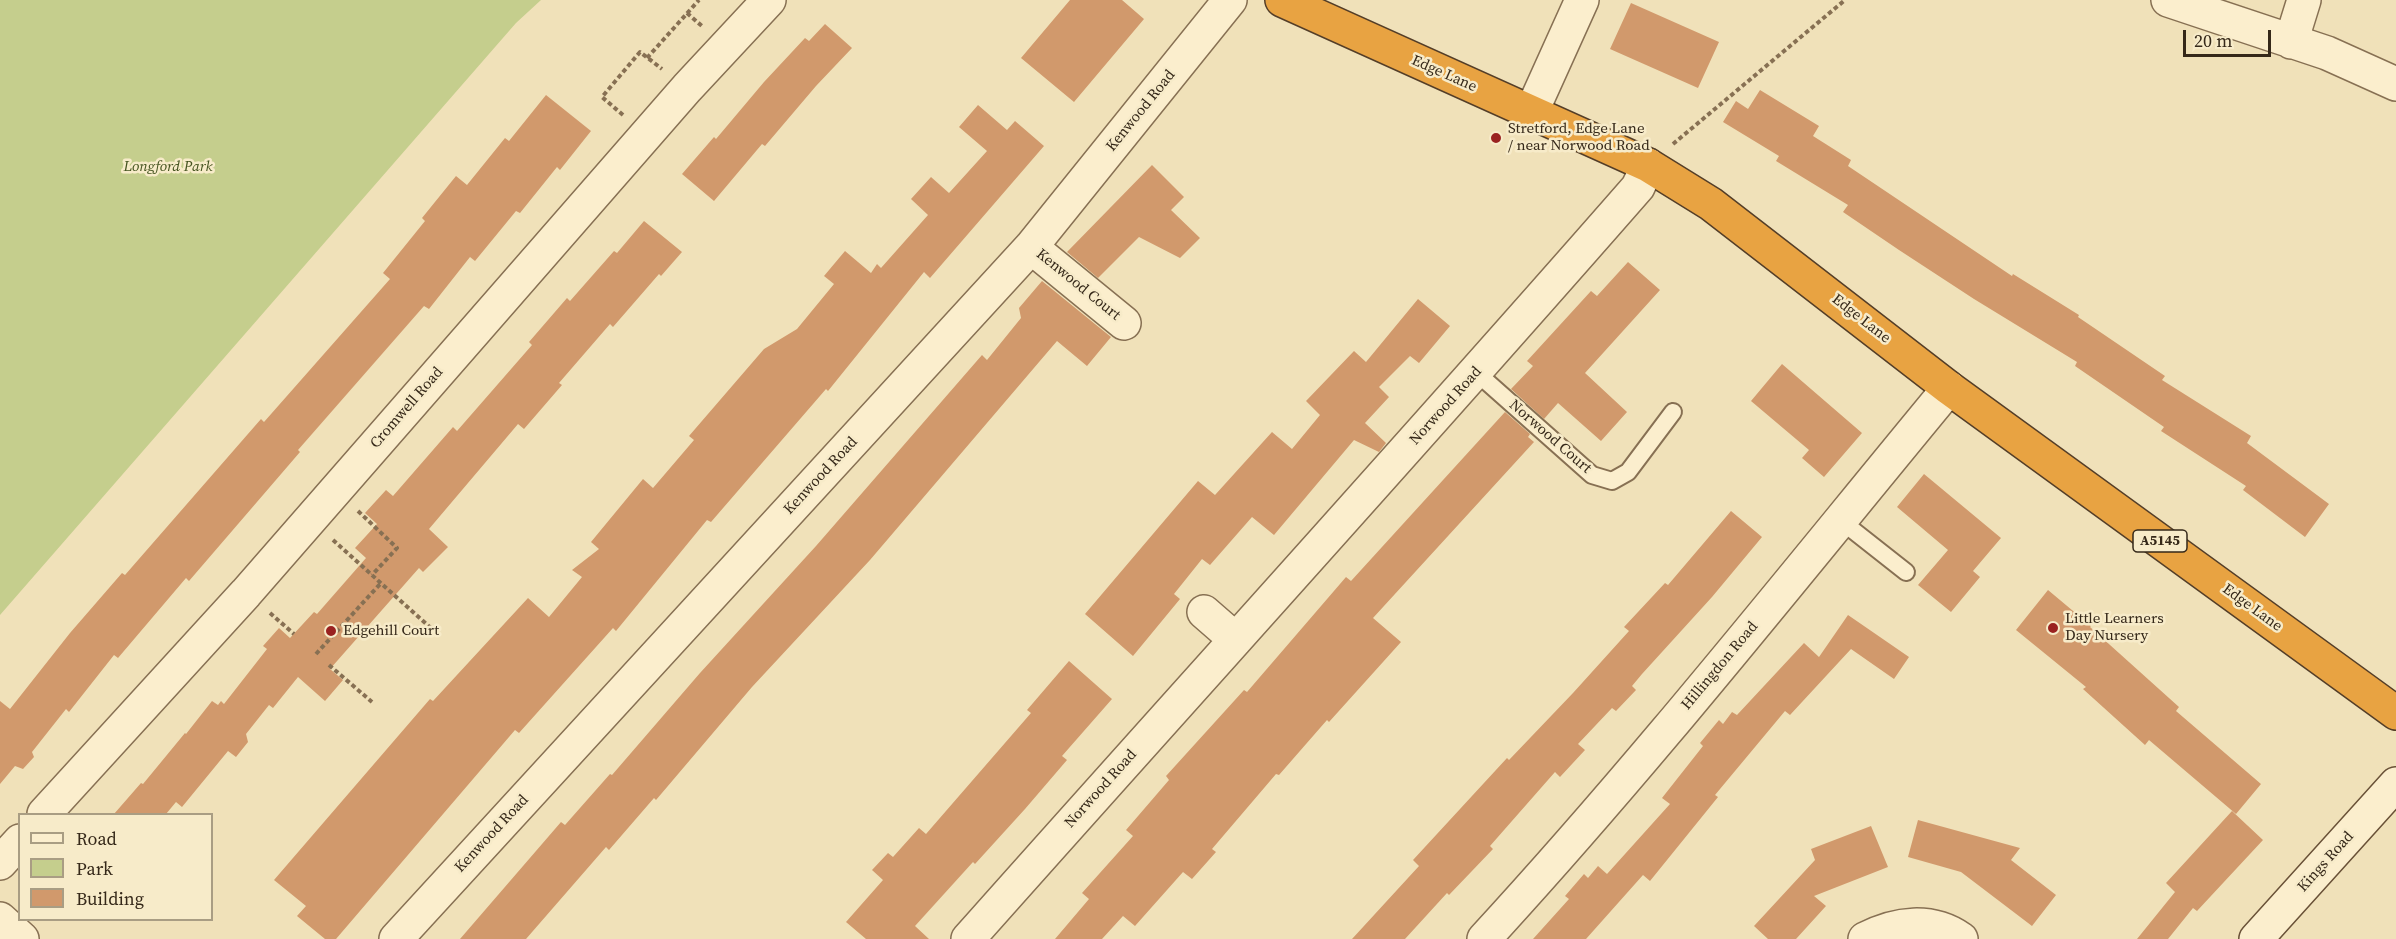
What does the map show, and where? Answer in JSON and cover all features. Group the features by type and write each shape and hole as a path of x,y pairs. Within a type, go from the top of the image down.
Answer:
{"highway":[{"name":"Edge Lane","path":"1282,0 1648,165 1711,204 1949,388 2396,713"}],"street":[{"name":"Cromwell Road","path":"45,813 336,490 687,88 769,0"},
{"name":"Kenwood Road","path":"396,939 1031,247 1230,0"},
{"path":"1531,113 1582,0"},
{"path":"2168,0 2354,64 2396,84"},
{"path":"2291,42 2304,0"},
{"name":"Norwood Road","path":"968,939 1235,639 1477,373 1638,188 1648,165"},
{"name":"Kenwood Court","path":"1031,247 1124,323"},
{"name":"Hillingdon Road","path":"1484,939 1539,879 1690,703 1949,388"},
{"path":"1204,612 1235,639"},
{"name":"Kings Road","path":"2256,939 2396,784"},
{"path":"0,862 18,843"},
{"path":"0,919 22,939"},
{"path":"1865,939 1883,930 1906,924 1930,926 1954,934 1961,939"}],"lane":[{"name":"Norwood Court","path":"1477,373 1592,475 1612,481 1628,472 1673,412"},
{"path":"1840,520 1906,572"}],"path":[{"path":"647,58 699,0"},
{"path":"1648,165 1845,0"},
{"path":"602,98 640,52 687,88"},
{"path":"336,490 397,548 372,575"},
{"path":"310,519 433,630"},
{"path":"316,654 381,583"},
{"path":"329,665 372,702"}],"green space":[{"name":"Longford Park","path":"0,0 541,0 516,23 0,615"}],"building":[{"path":"1070,0 1122,0 1144,19 1074,102 1021,58"},
{"path":"1631,3 1719,42 1698,88 1610,49"},
{"path":"825,24 852,48 765,146 762,144 714,201 682,174 805,38 809,41"},
{"path":"1760,90 1819,126 1813,136 1851,160 1848,166 2012,276 2013,274 2079,315 2078,317 2165,376 2162,380 2251,436 2247,443 2329,504 2305,537 2243,490 2246,486 2161,431 2164,427 2075,366 2077,362 1899,250 1843,212 1848,205 1776,161 1779,156 1723,122 1736,101 1748,109"},
{"path":"546,95 591,131 560,170 557,167 520,213 516,211 475,261 470,257 429,309 424,306 298,450 300,452 189,581 186,578 118,658 114,655 69,712 66,709 32,752 34,757 23,769 15,766 0,784 0,701 10,709 70,633 122,573 125,575 261,419 264,422 390,279 383,273 425,221 422,218 456,176 467,185 505,138 509,141"},
{"path":"978,105 1007,130 1015,121 1044,146 930,278 924,272 828,391 826,389 711,522 707,520 616,631 613,628 519,733 515,730 336,939 325,939 297,916 306,906 274,880 430,699 433,701 528,598 549,617 582,577 572,570 599,549 591,542 643,479 653,488 694,440 689,436 764,349 797,329 834,284 824,276 845,251 871,273 877,264 881,268 928,215 911,199 931,177 949,193 987,151 959,127"},
{"path":"1152,165 1184,197 1171,210 1200,238 1180,258 1139,237 1098,278 1067,252"},
{"path":"644,221 682,252 661,276 659,274 613,327 610,324 559,383 562,385 524,429 518,424 429,529 448,547 423,572 419,568 330,669 343,680 325,701 298,677 273,708 269,705 246,734 248,742 236,757 228,751 182,807 176,802 167,813 115,813 141,783 143,784 212,701 218,705 221,701 224,704 267,649 263,646 279,628 290,638 314,612 317,614 366,558 355,548 377,524 365,513 386,490 393,496 453,427 457,431 532,345 529,342 567,298 570,301 614,251 617,253"},
{"path":"1628,262 1660,290 1585,373 1627,412 1601,441 1558,403 1544,419 1511,389 1533,366 1527,361 1591,291 1597,296"},
{"path":"1042,281 1111,337 1087,366 1057,341 870,560 752,687 656,800 654,798 609,850 606,847 526,939 460,939 561,822 565,825 610,774 612,775 982,355 987,360 1021,318 1019,308"},
{"path":"1418,299 1450,326 1419,363 1410,356 1379,387 1389,397 1365,423 1386,443 1379,452 1354,440 1274,535 1252,517 1210,565 1202,559 1174,594 1180,599 1133,656 1085,614 1198,481 1215,495 1272,432 1292,449 1320,415 1306,401 1354,351 1366,362"},
{"path":"1782,364 1862,433 1824,477 1802,458 1809,450 1751,401"},
{"path":"1505,412 1530,434 1528,437 1534,442 1373,618 1401,642 1329,722 1327,720 1279,775 1276,774 1212,849 1216,852 1192,879 1183,872 1135,926 1123,916 1102,939 1055,939 1089,899 1082,893 1133,836 1126,830 1169,780 1166,776 1244,690 1247,692 1346,577 1351,581"},
{"path":"1924,474 2001,538 1973,571 1980,577 1951,612 1918,585 1948,550 1897,507"},
{"path":"1731,511 1762,537 1632,686 1636,690 1616,711 1612,708 1578,744 1585,750 1560,777 1555,772 1490,846 1493,849 1449,895 1447,893 1405,939 1352,939 1419,866 1413,860 1507,758 1509,760 1573,693 1629,631 1624,627 1665,583 1668,585"},
{"path":"2048,590 2179,707 2176,711 2261,784 2236,814 2149,740 2145,745 2083,689 2086,687 2016,630"},
{"path":"1848,615 1909,657 1894,679 1851,649 1790,715 1785,711 1715,795 1718,797 1650,881 1643,875 1586,939 1533,939 1569,899 1565,896 1584,874 1588,878 1598,866 1607,874 1670,804 1662,798 1703,746 1700,743 1719,720 1723,724 1732,712 1737,715 1804,643 1819,657"},
{"path":"1069,661 1112,699 1062,756 1067,760 1025,809 915,926 929,939 866,939 846,922 883,880 872,870 888,853 893,857 919,828 926,834 1031,713 1027,710"},
{"path":"2232,811 2263,840 2197,911 2193,908 2168,939 2137,939 2175,892 2166,883"},
{"path":"1918,820 2020,848 2011,860 2056,895 2032,926 1961,872 1908,857"},
{"path":"1871,826 1888,867 1814,896 1826,906 1796,939 1768,939 1754,926 1815,860 1811,849"}],"place":[{"name":"Stretford, Edge Lane / near Norwood Road","path":"1496,138"},
{"name":"Little Learners Day Nursery","path":"2053,628"},
{"name":"Edgehill Court","path":"331,631"}]}
